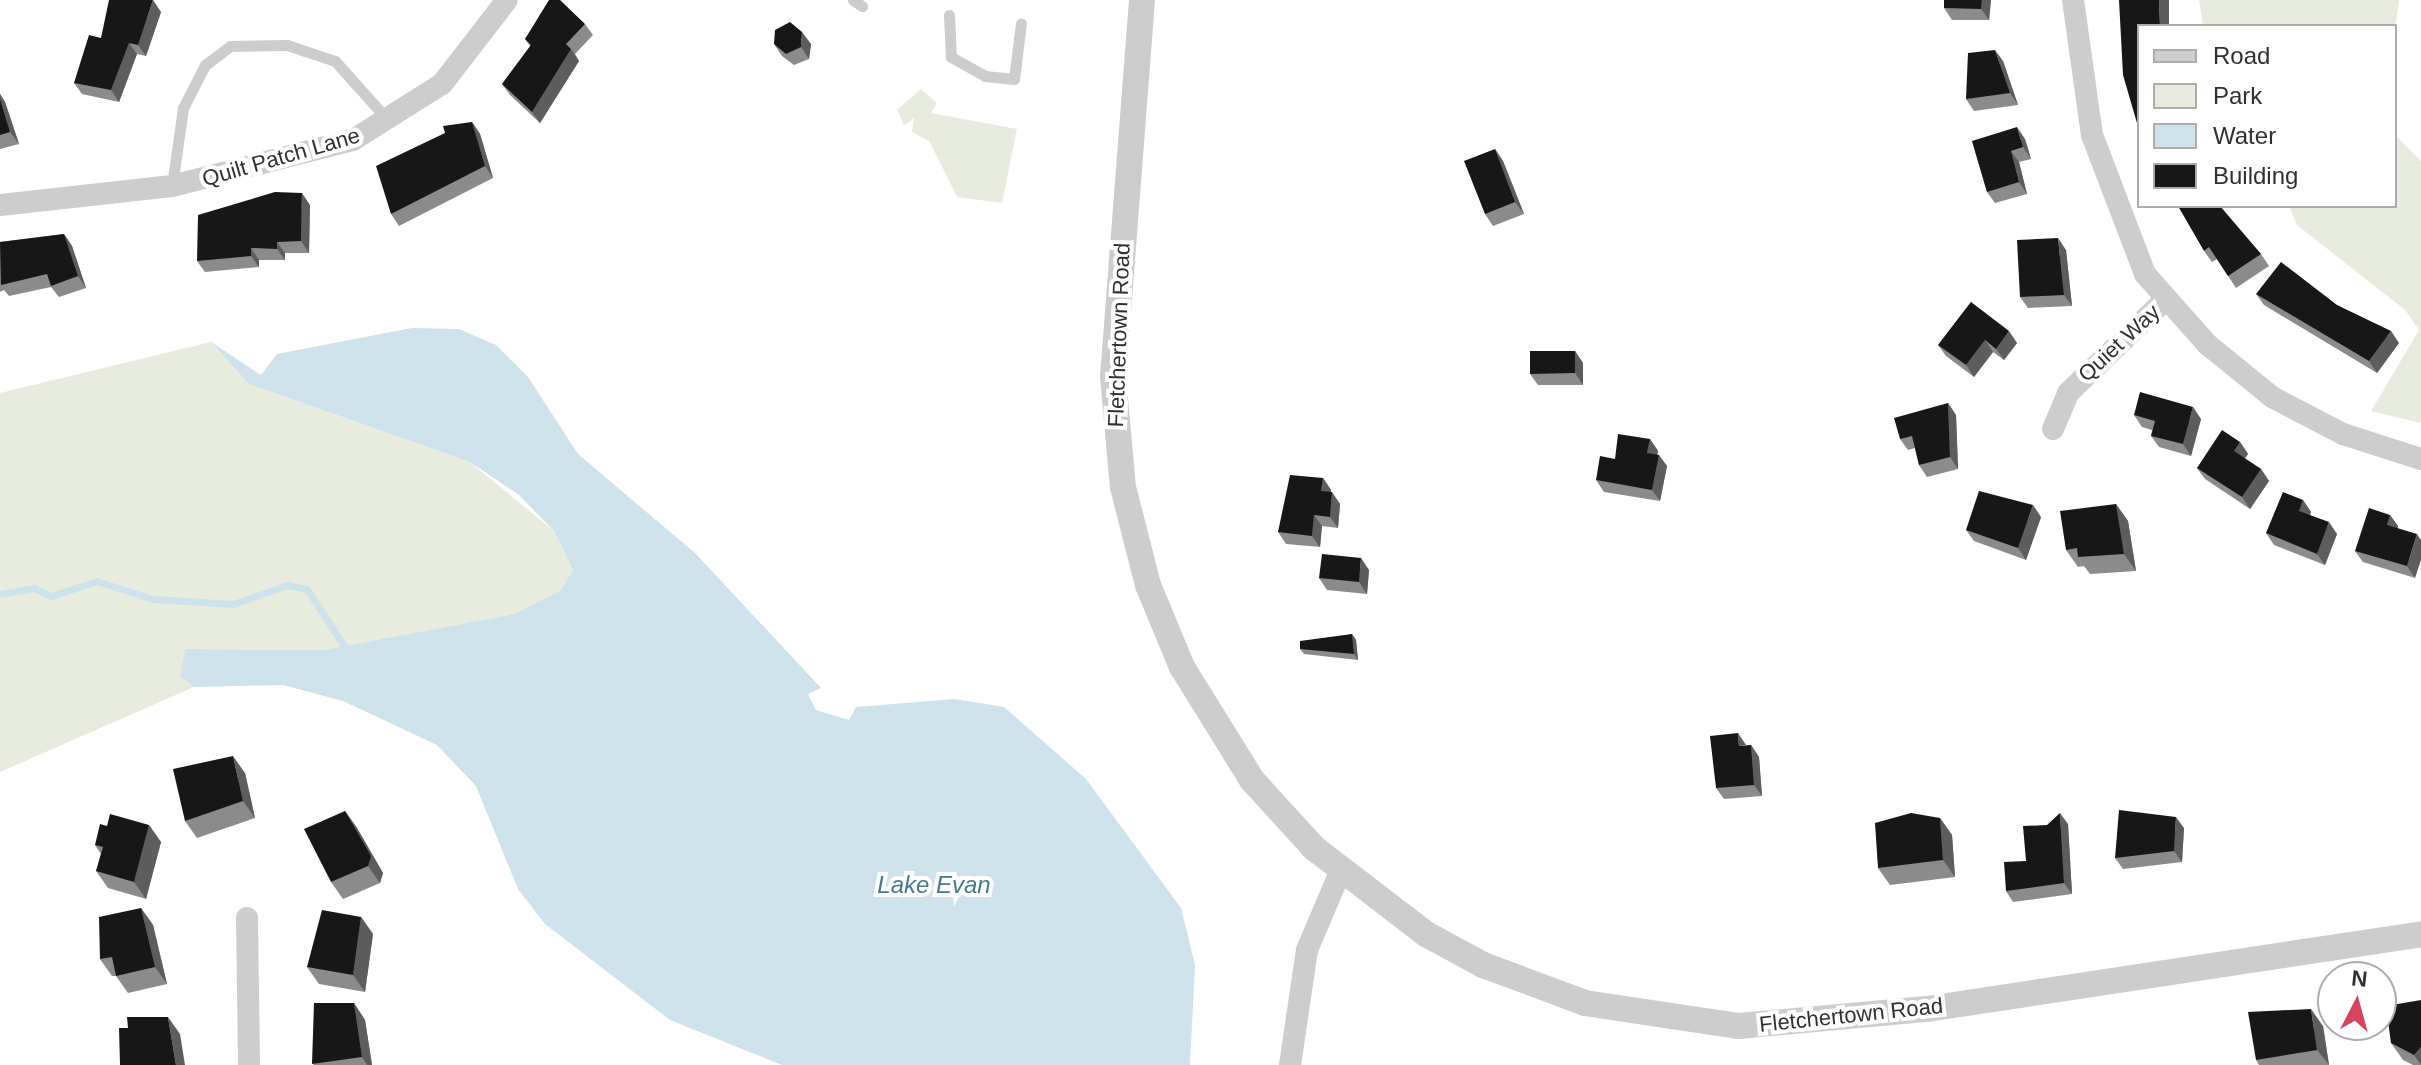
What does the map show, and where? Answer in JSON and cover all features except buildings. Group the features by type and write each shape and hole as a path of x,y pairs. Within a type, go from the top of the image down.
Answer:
{"street":[{"name":"Quilt Patch Lane","path":"0,205 172,186 353,140 390,122 442,84 507,0"},
{"name":"Fletchertown Road","path":"1142,0 1113,376 1115,441 1134,537 1182,667 1220,734 1283,816 1341,870 1426,934 1539,989 1627,1013 1739,1026 1927,1009 2421,934"},
{"path":"2073,0 2083,95 2107,185 2145,274 2165,300 2241,374 2301,416 2421,459"},
{"name":"Quiet Way","path":"2053,429 2068,393 2165,300"},
{"path":"1290,1065 1307,950 1341,870"},
{"path":"247,918 249,1065"}],"lane":[{"path":"949,15 951,57 985,76 1014,79 1021,23"},
{"path":"172,186 183,108 205,65 230,46 287,45 335,61 390,122"}],"green space":[{"path":"2199,0 2399,0 2396,24 2203,24"},
{"path":"921,89 937,103 931,113 1017,129 1002,203 957,197 929,141 912,132 914,118 904,125 897,110"},
{"path":"2397,137 2421,161 2421,423 2371,411 2419,330 2405,310 2297,225 2290,208 2397,208"},
{"path":"211,342 249,384 470,462 554,531 573,570 560,592 514,614 323,650 185,649 180,676 194,687 0,772 0,393"}],"water":[{"name":"Lake Evan","path":"412,328 459,329 496,345 528,377 578,454 695,553 821,688 808,694 816,710 849,720 856,707 955,699 1004,707 1086,779 1181,908 1195,965 1190,1065 782,1065 670,1020 545,924 518,889 476,786 437,745 343,701 283,685 194,687 180,676 185,649 323,650 514,614 560,591 573,570 554,531 519,495 470,462 249,384 211,342 261,375 277,354"}],"waterway":[{"path":"0,594 34,588 51,596 97,581 152,599 233,604 288,585 307,589 344,646"}]}
